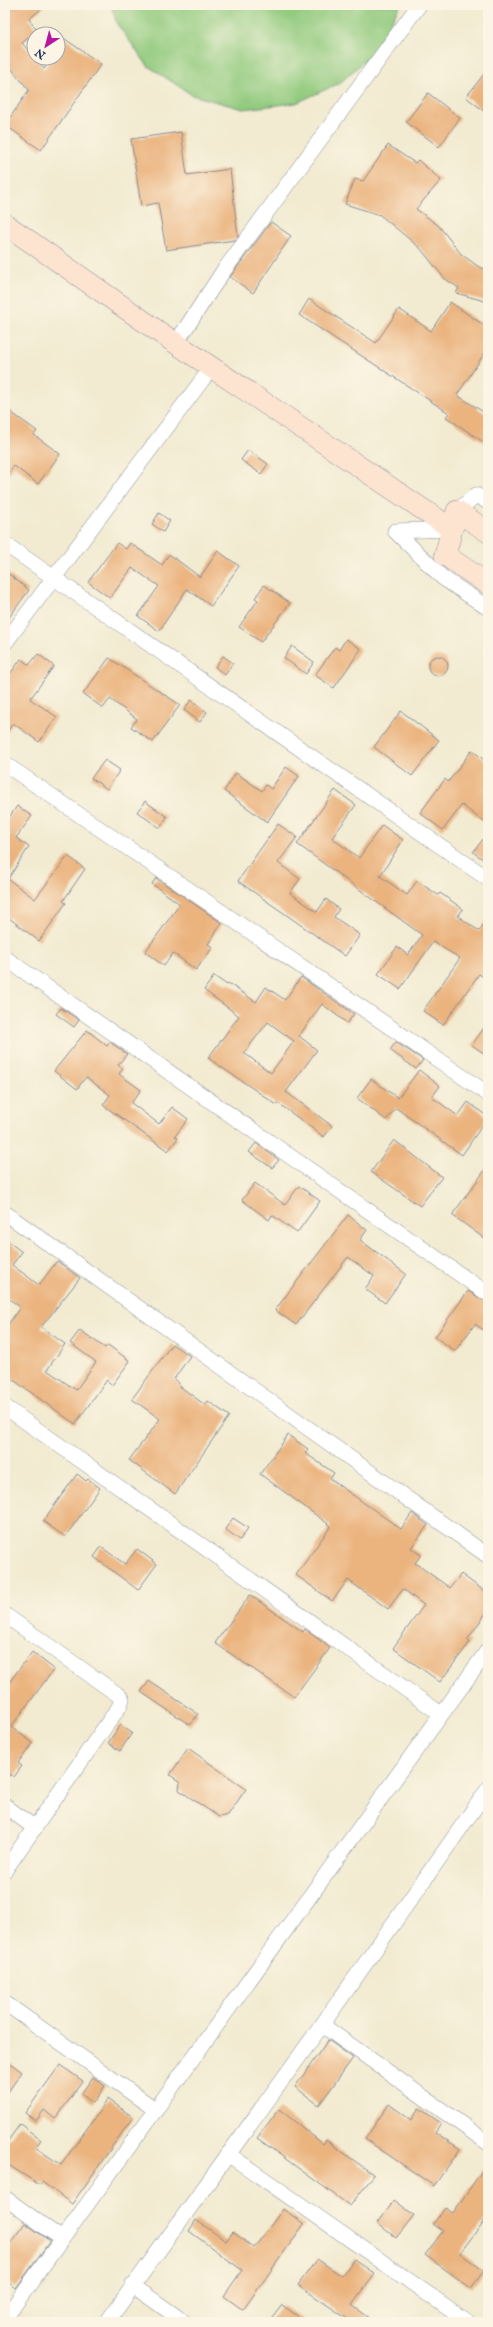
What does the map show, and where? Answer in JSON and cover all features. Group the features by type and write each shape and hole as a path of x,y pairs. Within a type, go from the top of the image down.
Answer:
{"main road":[{"path":"5,224 212,367 455,520 488,532"},
{"path":"455,520 445,555 488,584"}],"street":[{"path":"176,343 222,273 419,5"},
{"path":"5,644 212,367"},
{"path":"488,502 476,495 455,520 395,531 443,578 488,608"},
{"path":"5,544 488,879"},
{"path":"5,764 488,1094"},
{"path":"5,958 488,1294"},
{"path":"5,1214 488,1556"},
{"path":"5,1407 442,1714"},
{"path":"5,1614 122,1699 119,1707 5,1870"},
{"path":"5,2318 488,1650"},
{"path":"106,2322 322,2025 488,1789"},
{"path":"5,1806 35,1828"},
{"path":"5,2003 156,2110"},
{"path":"322,2025 488,2143"},
{"path":"228,2154 468,2322"},
{"path":"5,2198 62,2239"},
{"path":"132,2285 184,2322"}],"green space":[{"path":"111,5 400,5 376,50 340,83 296,103 243,109 192,95 148,66 117,24"}],"building":[{"path":"15,5 46,5 29,19 34,26 26,26 26,40 22,43 26,48 26,66 41,66 44,69 46,66 66,66 66,40 101,64 41,150 5,125 29,90 5,61 5,12"},
{"path":"488,69 488,114 466,97"},
{"path":"428,93 460,118 439,147 406,122"},
{"path":"181,132 187,175 230,169 238,237 235,240 166,250 158,203 141,206 131,139"},
{"path":"388,145 415,163 418,160 441,180 416,209 439,226 461,254 479,267 488,270 488,302 456,293 459,288 445,279 420,248 380,215 345,204 355,179 363,181"},
{"path":"271,222 291,236 253,293 230,277"},
{"path":"309,299 376,343 399,309 431,331 450,302 488,328 488,348 457,395 488,415 488,445 446,417 449,413 299,315"},
{"path":"5,408 37,431 34,435 60,454 38,484 14,466 5,478"},
{"path":"248,450 268,464 261,474 241,460"},
{"path":"159,513 170,521 163,532 152,524"},
{"path":"117,543 126,549 130,543 162,565 169,554 200,577 218,551 239,566 211,606 187,589 159,631 138,616 159,586 132,568 110,598 88,582"},
{"path":"5,571 29,590 5,623"},
{"path":"264,585 290,603 261,642 239,627 258,600 255,598"},
{"path":"346,639 361,649 334,688 315,675 335,647 339,650"},
{"path":"292,646 314,662 306,674 284,658"},
{"path":"38,654 54,666 30,699 57,717 39,742 13,723 5,735 5,681 21,659 29,665"},
{"path":"223,656 233,663 225,675 215,667"},
{"path":"438,656 445,659 448,666 445,673 438,676 431,673 428,666 431,659"},
{"path":"109,658 180,705 153,742 131,727 137,719 110,699 103,708 83,694"},
{"path":"191,700 207,712 200,722 184,710"},
{"path":"401,711 439,740 412,776 374,747"},
{"path":"472,750 488,763 488,825 462,805 443,830 420,813 445,779 448,782"},
{"path":"105,760 120,770 107,789 91,778"},
{"path":"286,767 299,776 267,822 224,791 236,773 262,791 266,785 271,789"},
{"path":"335,790 356,805 332,838 359,858 382,825 403,840 380,876 407,895 417,881 438,895 440,893 463,909 458,916 479,931 488,918 488,980 479,974 443,1025 423,1011 460,958 433,942 400,989 378,974 397,947 408,955 422,935 297,844"},
{"path":"145,801 167,817 160,828 137,812"},
{"path":"17,806 32,816 16,838 29,847 8,879 35,899 68,856 85,869 63,901 66,903 39,941 5,915 5,823"},
{"path":"278,824 297,837 278,863 300,879 290,893 317,912 326,899 339,909 334,917 360,935 345,956 238,881"},
{"path":"488,833 488,863 473,852"},
{"path":"156,878 222,923 208,944 213,947 196,970 173,953 164,966 145,952 180,904 152,884"},
{"path":"214,976 227,985 228,983 256,1002 266,987 285,1000 301,977 354,1014 347,1023 322,1004 299,1036 317,1050 286,1092 332,1126 324,1137 278,1103 277,1105 208,1058 239,1016 204,990","holes":["268,1022 294,1041 271,1073 244,1053"]},
{"path":"61,1008 79,1020 74,1027 56,1014"},
{"path":"488,1022 488,1056 472,1045"},
{"path":"87,1030 107,1046 110,1042 127,1054 118,1065 123,1069 119,1074 141,1090 131,1103 159,1124 172,1107 188,1119 175,1136 178,1138 168,1151 103,1105 110,1095 86,1077 77,1089 54,1071"},
{"path":"396,1042 423,1060 416,1069 390,1050"},
{"path":"419,1070 440,1086 432,1097 458,1116 468,1102 488,1117 462,1155 396,1108 386,1120 357,1098 371,1079 398,1098"},
{"path":"394,1140 442,1177 420,1206 371,1172"},
{"path":"256,1143 279,1160 272,1168 249,1152"},
{"path":"488,1166 488,1241 452,1215"},
{"path":"255,1183 285,1205 299,1186 320,1201 297,1233 272,1215 269,1220 242,1200"},
{"path":"348,1215 367,1230 360,1240 406,1274 385,1303 365,1289 374,1276 348,1257 296,1325 275,1310"},
{"path":"5,1239 22,1252 12,1265 39,1285 57,1261 80,1278 41,1327 65,1344 47,1370 76,1390 96,1362 70,1343 80,1330 105,1348 108,1345 130,1361 112,1385 107,1380 75,1424 5,1374 5,1329 20,1307 5,1296"},
{"path":"468,1291 488,1303 488,1333 475,1324 455,1351 435,1337"},
{"path":"172,1344 190,1356 174,1379 179,1383 178,1385 205,1405 208,1401 229,1416 175,1494 129,1460 160,1419 132,1399"},
{"path":"288,1435 308,1449 305,1453 334,1473 330,1479 401,1529 412,1513 428,1525 411,1548 421,1555 415,1563 450,1588 461,1574 488,1594 488,1610 467,1640 470,1642 440,1682 393,1648 424,1605 403,1589 388,1609 348,1580 332,1601 296,1575 331,1526 260,1474"},
{"path":"77,1474 86,1481 88,1479 100,1488 65,1537 43,1521"},
{"path":"233,1518 248,1528 240,1540 225,1529"},
{"path":"101,1547 125,1564 137,1549 157,1564 138,1590 94,1557"},
{"path":"250,1595 303,1632 305,1629 330,1648 294,1697 215,1643"},
{"path":"32,1652 54,1669 11,1727 33,1743 18,1763 22,1766 14,1777 10,1774 5,1781 5,1688"},
{"path":"149,1681 198,1714 190,1725 141,1692"},
{"path":"120,1725 132,1733 120,1751 108,1743"},
{"path":"188,1748 246,1789 228,1815 219,1817 179,1790 180,1782 170,1775"},
{"path":"328,2040 353,2058 319,2105 295,2087"},
{"path":"5,2059 22,2072 5,2096"},
{"path":"60,2065 83,2081 55,2119 44,2110 36,2121 25,2113"},
{"path":"93,2077 105,2086 93,2103 81,2094"},
{"path":"108,2099 133,2117 72,2204 42,2182 40,2185 5,2163 5,2145 20,2124 41,2140 35,2147 61,2165"},
{"path":"389,2104 411,2120 419,2108 441,2123 435,2132 460,2149 434,2186 365,2139"},
{"path":"279,2109 323,2144 326,2140 374,2175 350,2206 257,2138"},
{"path":"488,2162 488,2216 460,2253 484,2271 471,2288 425,2255 443,2231 433,2224 445,2208 453,2213"},
{"path":"394,2200 414,2215 396,2238 377,2223"},
{"path":"283,2209 304,2224 243,2310 224,2296 242,2270 189,2231 196,2220 226,2241 233,2232 254,2248"},
{"path":"25,2223 50,2241 16,2288 5,2280 5,2250"},
{"path":"317,2259 342,2276 354,2259 375,2274 352,2305 375,2322 352,2322 298,2285"},
{"path":"282,2305 306,2322 269,2322"}]}
